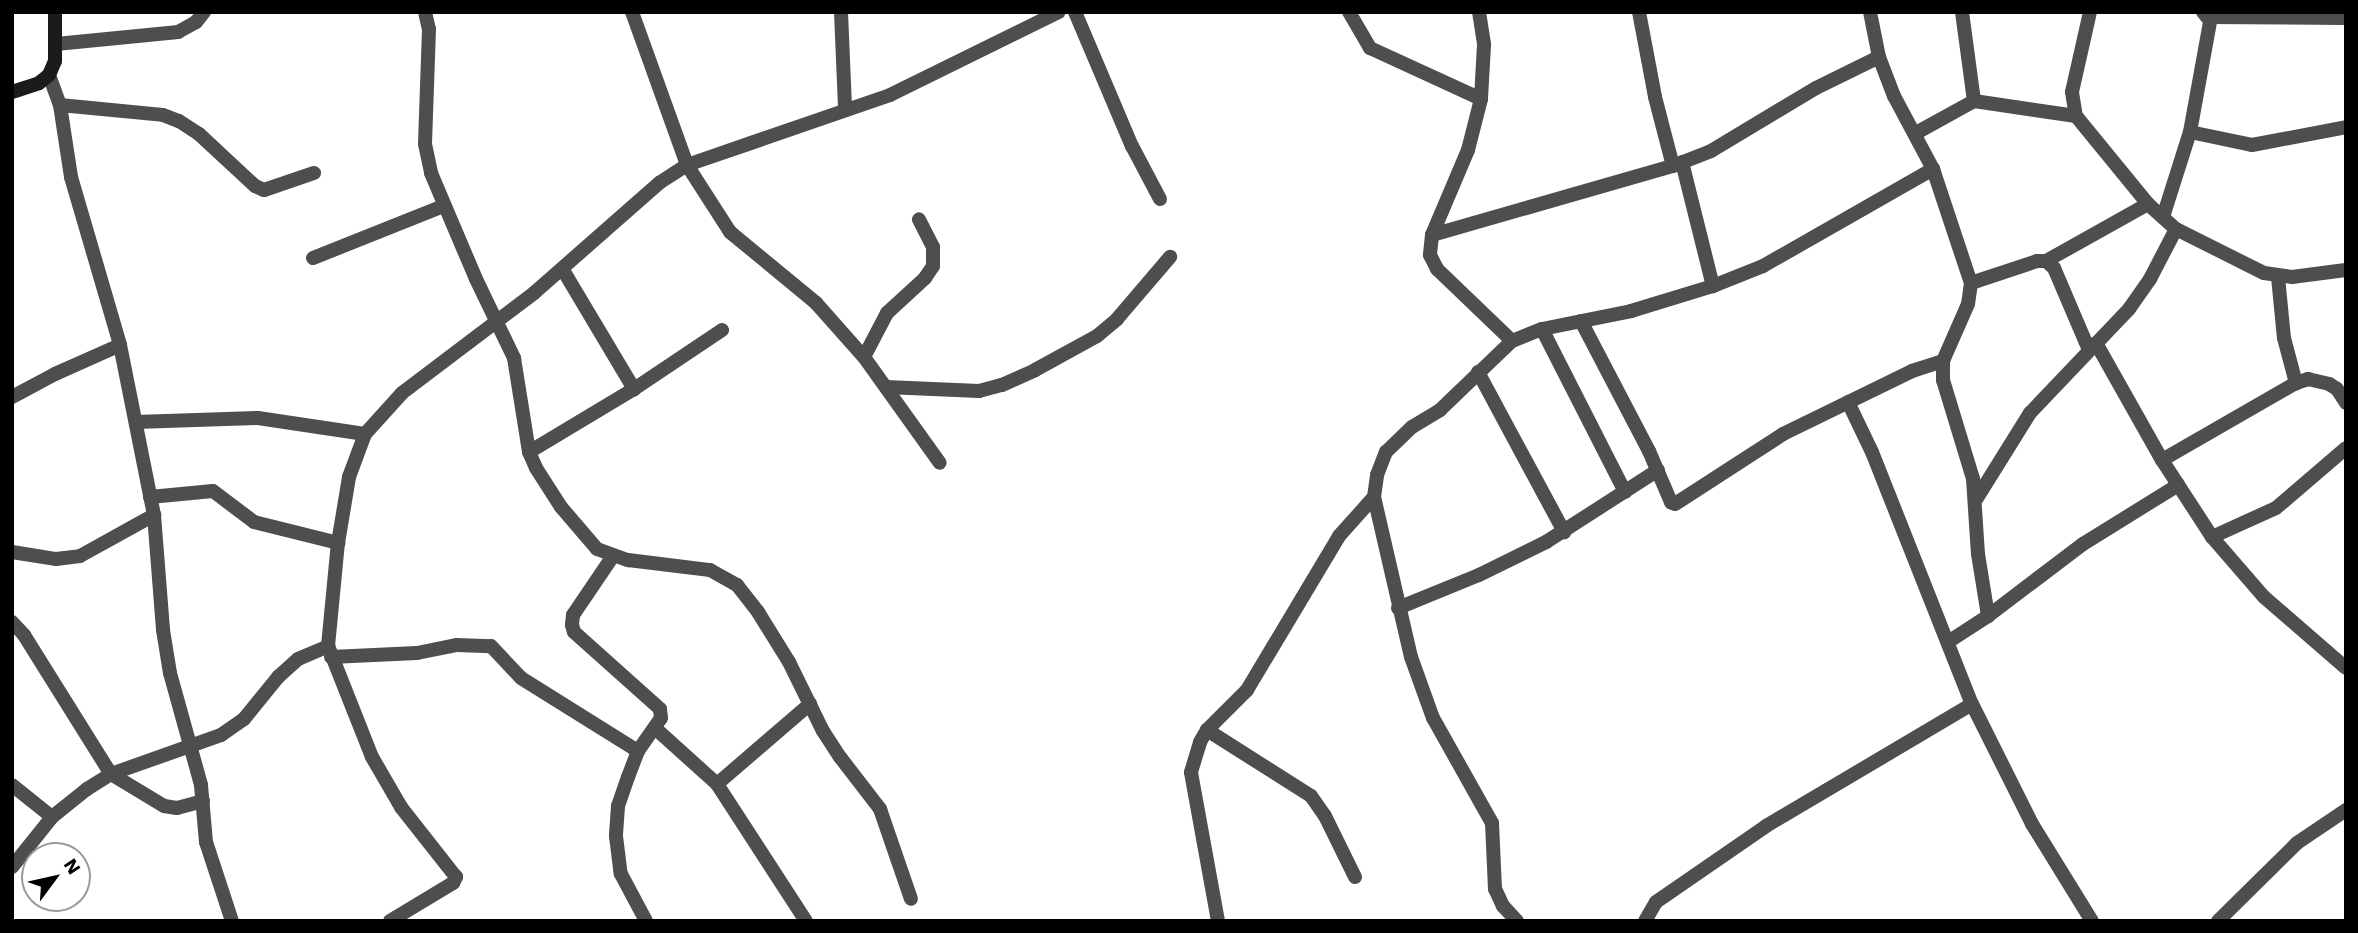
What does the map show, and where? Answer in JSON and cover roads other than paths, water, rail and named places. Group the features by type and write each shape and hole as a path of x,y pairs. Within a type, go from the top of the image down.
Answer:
{"street":[{"path":"12,92 39,83 49,75 55,61 55,12"},
{"path":"56,44 178,32 187,29 204,12"},
{"path":"425,12 429,29 425,144 431,173 514,358 530,452 544,483 597,549 613,556 671,567 710,570 737,585 758,612 789,662 840,757 880,808 911,899"},
{"path":"632,12 687,165 730,232 816,303 864,357 940,463"},
{"path":"841,12 845,109"},
{"path":"390,921 453,883 456,877 401,807 372,757 329,651 338,543 349,477 365,434 402,393 563,270 659,183 687,165 890,95 1059,12"},
{"path":"1075,12 1132,146 1160,199"},
{"path":"1349,12 1370,48 1481,99"},
{"path":"1479,12 1484,45 1481,99 1468,150 1432,235 1430,255 1437,269 1512,341"},
{"path":"1639,12 1655,97 1678,164 1713,286"},
{"path":"1870,12 1879,57 1894,96 1933,169 1971,283 1968,304 1943,361 1947,398 1977,498 1978,554 1988,616"},
{"path":"1962,12 1973,101"},
{"path":"2090,12 2072,92 2076,116 2148,204 2176,229 2233,260 2278,277 2346,270"},
{"path":"2163,217 2190,132 2207,15 2346,18"},
{"path":"1432,235 1678,164 1740,137 1816,88 1879,57"},
{"path":"49,75 60,105 71,177 120,345 154,516 163,630 170,673 202,801 206,842 232,921"},
{"path":"1916,133 1973,101 2076,116"},
{"path":"60,105 152,113 178,121 199,134 255,186 264,190 314,173"},
{"path":"2190,132 2252,145 2346,127"},
{"path":"1517,921 1503,906 1495,889 1492,823 1433,718 1398,608 1374,497 1377,475 1386,452 1412,427 1440,410 1512,341 1542,329 1631,311 1713,286 1763,266 1933,169"},
{"path":"1971,283 2037,261 2046,261 2148,204"},
{"path":"313,258 444,206"},
{"path":"864,357 887,313 925,278 933,266 933,247 919,219"},
{"path":"1977,498 2029,413 2129,309 2150,279 2176,229"},
{"path":"886,387 979,391 1002,385 1035,370 1097,337 1117,319 1170,257"},
{"path":"2046,261 2054,268 2092,346 2212,537 2264,597 2346,668"},
{"path":"563,270 634,389"},
{"path":"2278,277 2284,338 2296,383"},
{"path":"1581,321 1658,470 1671,502 1679,503 1783,433 1912,371 1943,361"},
{"path":"1542,329 1625,492"},
{"path":"530,452 634,389 722,330"},
{"path":"12,397 120,345"},
{"path":"1478,372 1564,532"},
{"path":"2162,460 2296,383 2308,379 2329,384 2337,389 2346,403"},
{"path":"1848,401 1872,452 1972,704 2032,824 2092,921"},
{"path":"136,422 258,418 365,434"},
{"path":"2212,537 2276,508 2346,448"},
{"path":"1398,608 1479,575 1564,532 1658,470"},
{"path":"1948,642 1988,616 2083,544 2178,485"},
{"path":"150,498 213,491 254,523 338,543"},
{"path":"1218,921 1191,772 1207,730 1247,690 1339,536 1374,497"},
{"path":"12,552 56,559 80,556 154,516"},
{"path":"613,556 573,615 572,625 574,632 654,702 661,718 656,729 638,751 618,806 616,836 621,874 646,921"},
{"path":"12,622 34,650 111,774 164,806 177,808 202,801"},
{"path":"12,867 52,817 111,774 210,741 232,728 298,659 329,651 417,653 457,645 491,646 521,678 638,751"},
{"path":"716,784 810,704"},
{"path":"1645,921 1656,902 1766,826 1972,704"},
{"path":"656,729 716,784 806,921"},
{"path":"1207,730 1311,796 1325,816 1355,877"},
{"path":"12,785 52,817"},
{"path":"2218,921 2297,843 2346,810"}]}
